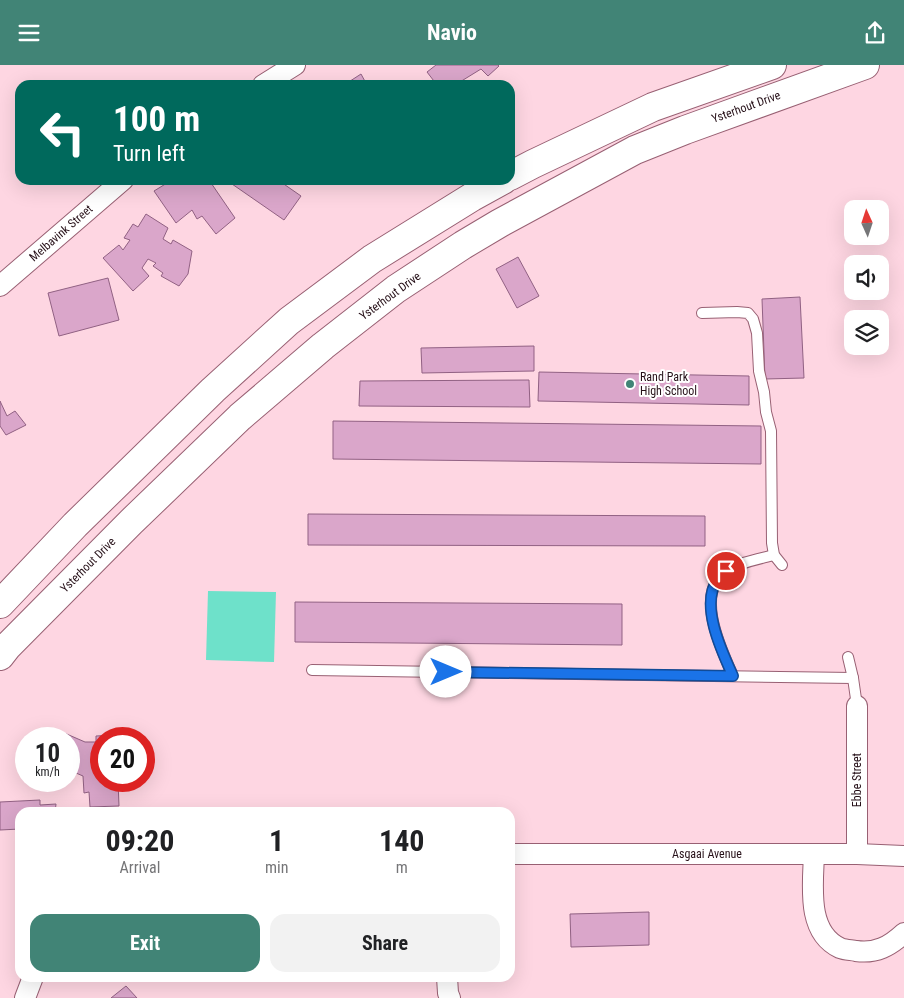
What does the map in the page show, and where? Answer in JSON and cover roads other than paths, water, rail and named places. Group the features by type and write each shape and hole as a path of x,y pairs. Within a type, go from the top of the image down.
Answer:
{"main road":[{"path":"515,173 653,107 772,65"},
{"name":"Ysterhout Drive","path":"0,655 131,522 240,417 323,346 396,289 500,223 635,150 685,130 866,65"},
{"path":"0,604 74,525 213,390 289,321 372,259 494,185"}],"street":[{"path":"271,80 295,65"},
{"name":"Melbavink Street","path":"0,286 117,185"},
{"name":"Ebbe Street","path":"856,706 856,854"},
{"name":"Asgaai Avenue","path":"515,854 856,854 904,856"},
{"path":"814,854 813,904 818,923 826,938 841,948 861,951 879,949 893,943 904,933"},
{"path":"447,982 450,998"}],"lane":[{"path":"702,313 748,313 753,319 757,333 766,412 771,431 771,531 774,555 782,565"},
{"path":"733,676 722,651 711,613 713,590 717,580 726,571 742,563 774,555"},
{"path":"848,657 853,678 856,706"},
{"path":"312,670 853,678"}],"place":[{"name":"Rand Park High School","path":"630,384"}]}
